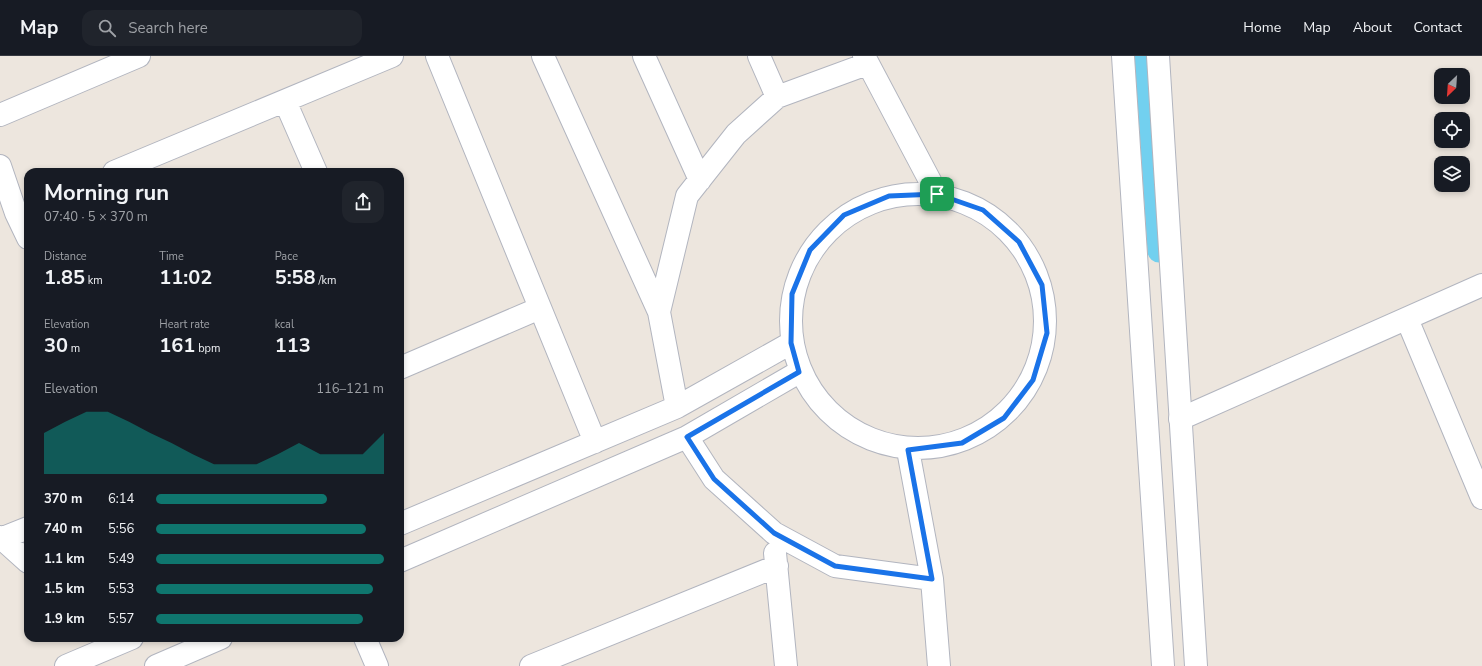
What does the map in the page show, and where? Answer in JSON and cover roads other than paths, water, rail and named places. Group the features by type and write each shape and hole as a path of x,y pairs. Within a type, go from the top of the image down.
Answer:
{"street":[{"path":"0,115 139,56"},
{"path":"134,168 160,163 285,101 392,56"},
{"path":"437,56 595,442"},
{"path":"543,56 659,312 677,407"},
{"path":"644,56 700,180"},
{"path":"759,56 777,97"},
{"path":"1123,56 1163,666"},
{"path":"1158,56 1196,666"},
{"path":"659,312 687,196 736,134 777,97 866,60 937,194"},
{"path":"285,101 314,168"},
{"path":"0,166 15,214 24,231"},
{"path":"937,194 983,210 1019,242 1042,285 1047,333 1033,380 1004,418 962,443 908,450 866,439 826,412 799,372 791,343 792,294 810,250 844,215 889,196 937,194"},
{"path":"1180,419 1482,285"},
{"path":"404,365 540,308"},
{"path":"1407,319 1482,498"},
{"path":"404,522 677,407 791,343"},
{"path":"404,558 687,437 799,372"},
{"path":"687,437 714,479 774,533 835,566 932,579"},
{"path":"908,450 932,579 939,666"},
{"path":"24,529 1,538 24,558"},
{"path":"774,533 786,666"},
{"path":"545,664 777,566"},
{"path":"66,666 96,645 111,642"},
{"path":"156,666 212,642"},
{"path":"367,642 377,666"}],"waterway":[{"path":"1146,56 1159,251"}]}
